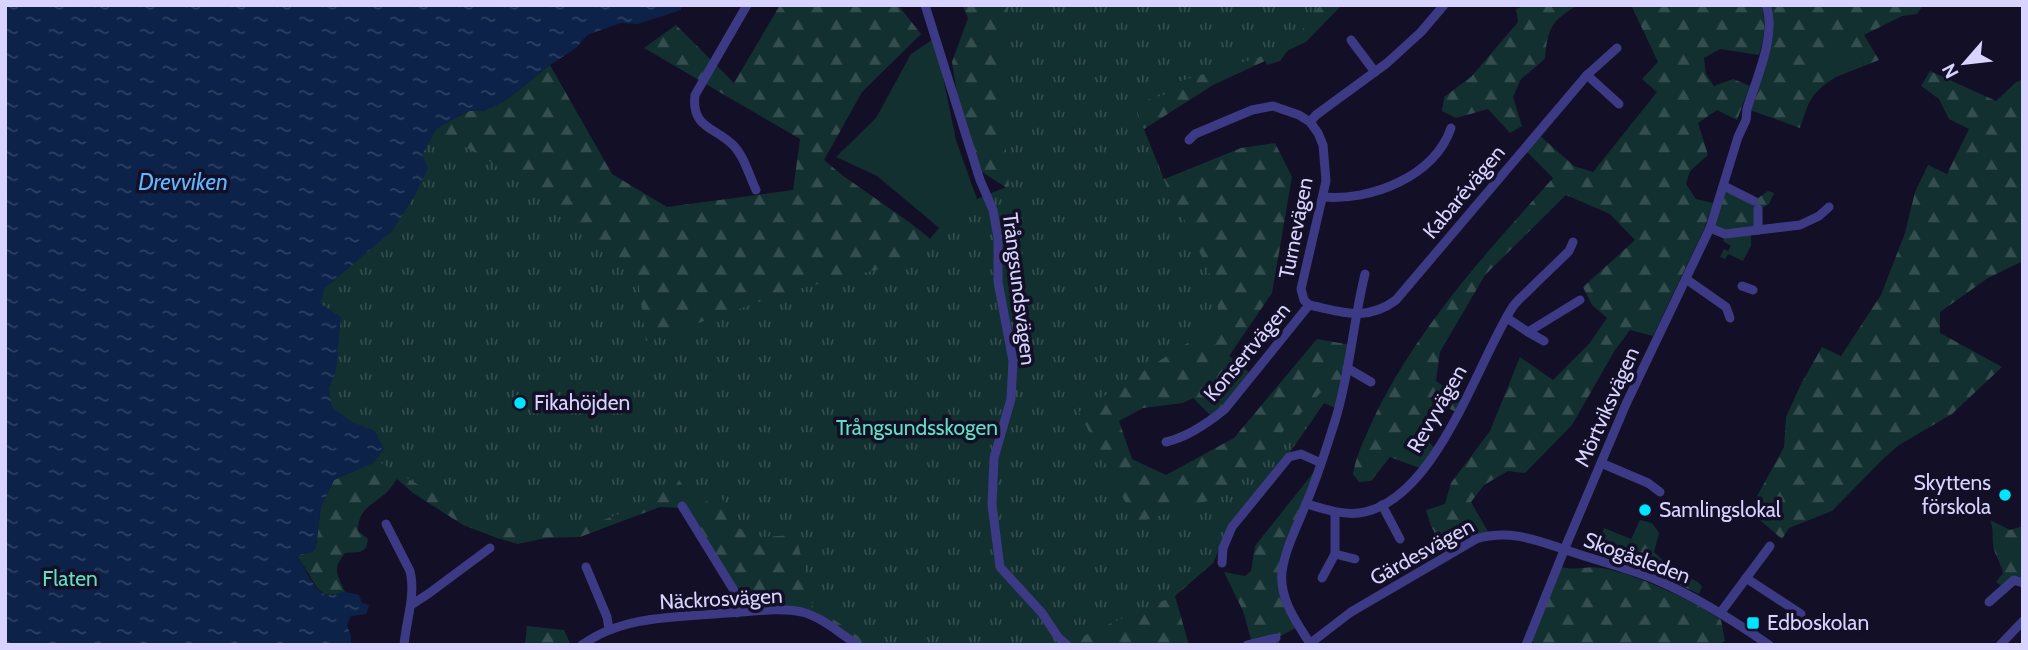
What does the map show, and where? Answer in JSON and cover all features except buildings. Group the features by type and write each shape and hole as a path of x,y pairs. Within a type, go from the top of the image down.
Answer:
{"street":[{"path":"747,5 695,95 694,105 697,116 710,130 735,146 756,190"},
{"name":"Trångsundsvägen","path":"925,5 976,167 993,210 998,237 998,282 1013,362 1011,399 994,458 992,505 1000,567 1042,613 1058,638 1067,645"},
{"path":"1189,140 1195,134 1252,110 1273,106 1310,122 1421,32 1444,5"},
{"name":"Mörtviksvägen","path":"1526,645 1626,404 1710,228 1746,120 1770,35 1766,5"},
{"path":"1351,40 1375,72"},
{"name":"Kabarévägen","path":"1357,315 1384,308 1396,300 1587,75 1618,48"},
{"path":"1587,75 1619,104"},
{"name":"Turnevägen","path":"1309,305 1304,300 1301,289 1326,181 1323,145 1310,122"},
{"path":"1323,197 1351,197 1388,187 1406,178 1435,155 1446,142 1451,128"},
{"path":"1724,186 1756,205 1758,230"},
{"path":"1710,228 1726,234 1800,225 1819,216 1829,207"},
{"name":"Revyvägen","path":"1307,504 1335,513 1360,513 1382,505 1398,495 1417,476 1449,432 1513,305 1569,251 1573,242"},
{"path":"1310,644 1289,608 1282,573 1291,539 1307,504 1337,415 1365,274"},
{"path":"1686,279 1726,307 1730,318"},
{"path":"1742,286 1753,290"},
{"path":"1528,332 1580,300"},
{"name":"Konsertvägen","path":"1166,442 1178,439 1225,409 1309,305 1357,315"},
{"path":"1507,318 1544,341"},
{"path":"1347,368 1371,382"},
{"path":"1222,563 1223,548 1232,527 1289,457 1301,454 1321,463"},
{"path":"1601,463 1648,483 1660,492"},
{"path":"1382,505 1400,539"},
{"path":"682,506 738,597 737,613"},
{"path":"1322,578 1335,554 1335,513"},
{"path":"386,524 412,579 411,605 404,645"},
{"name":"Gärdesvägen","path":"1310,644 1351,612 1476,539 1490,535 1519,536 1564,549"},
{"path":"1721,612 1770,546"},
{"path":"411,605 491,548"},
{"name":"Skogåsleden","path":"1564,549 1655,579 1721,612 1769,645"},
{"path":"1335,554 1355,559"},
{"path":"586,566 607,617 609,629"},
{"path":"1746,579 1801,614"},
{"path":"1989,601 2014,580 2023,583"},
{"name":"Näckrosvägen","path":"582,645 609,629 669,617 774,610 803,612 858,645"},
{"path":"2000,645 2023,621"},
{"path":"1247,645 1276,638"}],"green space":[{"name":"Trångsundsskogen","path":"780,5 898,5 921,34 862,92 824,160 999,293 1056,205 1167,178 1241,148 1275,143 1292,177 1272,293 1229,356 1249,372 1222,407 1210,415 1193,398 1183,403 1143,408 1119,421 1132,459 1166,475 1234,438 1317,339 1351,345 1339,409 1324,403 1285,459 1226,532 1213,563 1175,596 1189,645 856,645 803,613 737,613 738,597 683,508 660,507 580,537 546,538 518,544 463,525 413,493 397,479 360,517 358,531 368,539 366,548 360,552 345,553 338,564 338,576 345,592 322,593 312,580 297,555 312,552 316,547 321,506 334,480 348,473 422,155 437,128 469,111 483,111 506,100 550,65 612,174 667,207 793,190 800,139 644,48 676,25 734,83"},
{"path":"962,5 1342,5 1306,42 1213,85 1116,147 1019,196 979,170 963,131 952,62 968,18"},
{"name":"Trångsundsskogen","path":"1009,5 1320,5 1280,61 1267,65 1263,56 1174,83 1176,91 1134,104 1167,187 1216,287 1219,323 1079,412 1136,523 1220,497 1326,387 1343,391 1339,409 1324,403 1285,459 1226,532 1213,563 1174,596 1091,632 1068,645 871,645 813,608 796,535 762,537 738,528 720,495 696,506 679,480 624,512 593,524 568,528 493,528 226,373 350,78 517,178 637,272 646,341 794,290 912,261 938,229 979,198 1009,186 1004,127 1002,34"},
{"path":"1526,5 1579,5 1557,20 1547,40 1545,59 1521,79 1513,97 1522,126 1510,133 1488,109 1456,118 1442,111 1444,97 1471,77 1518,22 1516,9"},
{"path":"1631,5 1761,5 1764,30 1759,55 1720,49 1704,58 1706,74 1714,86 1733,79 1750,86 1737,120 1717,110 1698,123 1708,155 1690,171 1686,184 1696,199 1713,203 1704,229 1653,336 1630,330 1615,350 1572,425 1525,473 1508,471 1484,485 1471,502 1490,535 1447,555 1431,526 1426,510 1445,504 1451,483 1490,431 1520,357 1553,380 1589,344 1607,318 1592,305 1583,287 1635,240 1610,214 1566,195 1485,275 1440,352 1436,381 1465,401 1458,413 1444,406 1424,438 1436,449 1422,469 1390,457 1371,481 1359,482 1353,474 1358,454 1388,390 1430,325 1477,264 1553,178 1526,151 1539,135 1574,166 1593,172 1657,92 1642,79 1658,62"},
{"path":"1766,5 1923,5 1917,14 1902,16 1864,35 1879,60 1864,66 1856,47 1829,58 1836,77 1820,88 1812,98 1800,128 1747,109 1770,35"},
{"path":"935,38 956,140 983,216 998,277 877,176 836,157 876,118 911,54"},
{"path":"1856,46 1864,66 1836,77 1828,58"},
{"path":"1930,71 1996,101 2023,79 2023,261 1988,278 1940,312 1940,333 2002,367 1952,414 1899,445 1832,511 1789,528 1782,539 1749,511 1784,447 1786,417 1801,384 1822,347 1841,356 1881,295 1905,233 1915,192 1928,165 1947,174 1969,129 1949,119 1939,99 1921,86"},
{"path":"1724,186 1754,201 1768,191 1774,193 1769,204 1758,210 1758,230 1725,234 1710,228"},
{"path":"1751,231 1751,246 1743,261 1728,254 1725,259 1720,257 1724,249 1728,251 1731,246 1723,241 1725,234"},
{"path":"1321,463 1282,573 1298,627 1276,638 1281,645 1247,645 1252,643 1243,611 1224,572 1245,576 1251,571 1255,546"},
{"path":"1640,520 1652,523 1659,533 1654,552 1673,570 1698,582 1702,587 1699,594 1622,559"},
{"path":"1990,520 2010,530 2023,526 2023,578 2011,578 2002,586 1996,582 2003,573 1994,548"},
{"path":"1604,528 1631,539 1622,559 1596,548"},
{"path":"1559,566 1616,571 1663,589 1721,620 1725,641 1717,645 1539,645 1528,640"},
{"path":"527,626 564,630 571,645 525,645"}],"water":[{"name":"Drevviken","path":"5,5 681,5 681,10 638,24 621,23 587,35 576,48 506,100 483,111 469,111 437,128 422,155 428,168 414,197 392,231 324,289 321,304 341,317 336,371 329,388 332,407 352,422 375,431 384,449 373,463 334,480 321,506 316,547 312,552 298,555 310,578 322,593 328,595 345,592 359,595 362,603 369,605 366,614 351,616 347,625 351,645 5,645"}],"place":[{"name":"Fikahöjden","path":"520,403"},
{"name":"Skyttens förskola","path":"2005,495"},
{"name":"Samlingslokal","path":"1645,510"},
{"name":"Edboskolan","path":"1753,623"}],"park label":[{"name":"Flaten","path":"70,579"}]}
